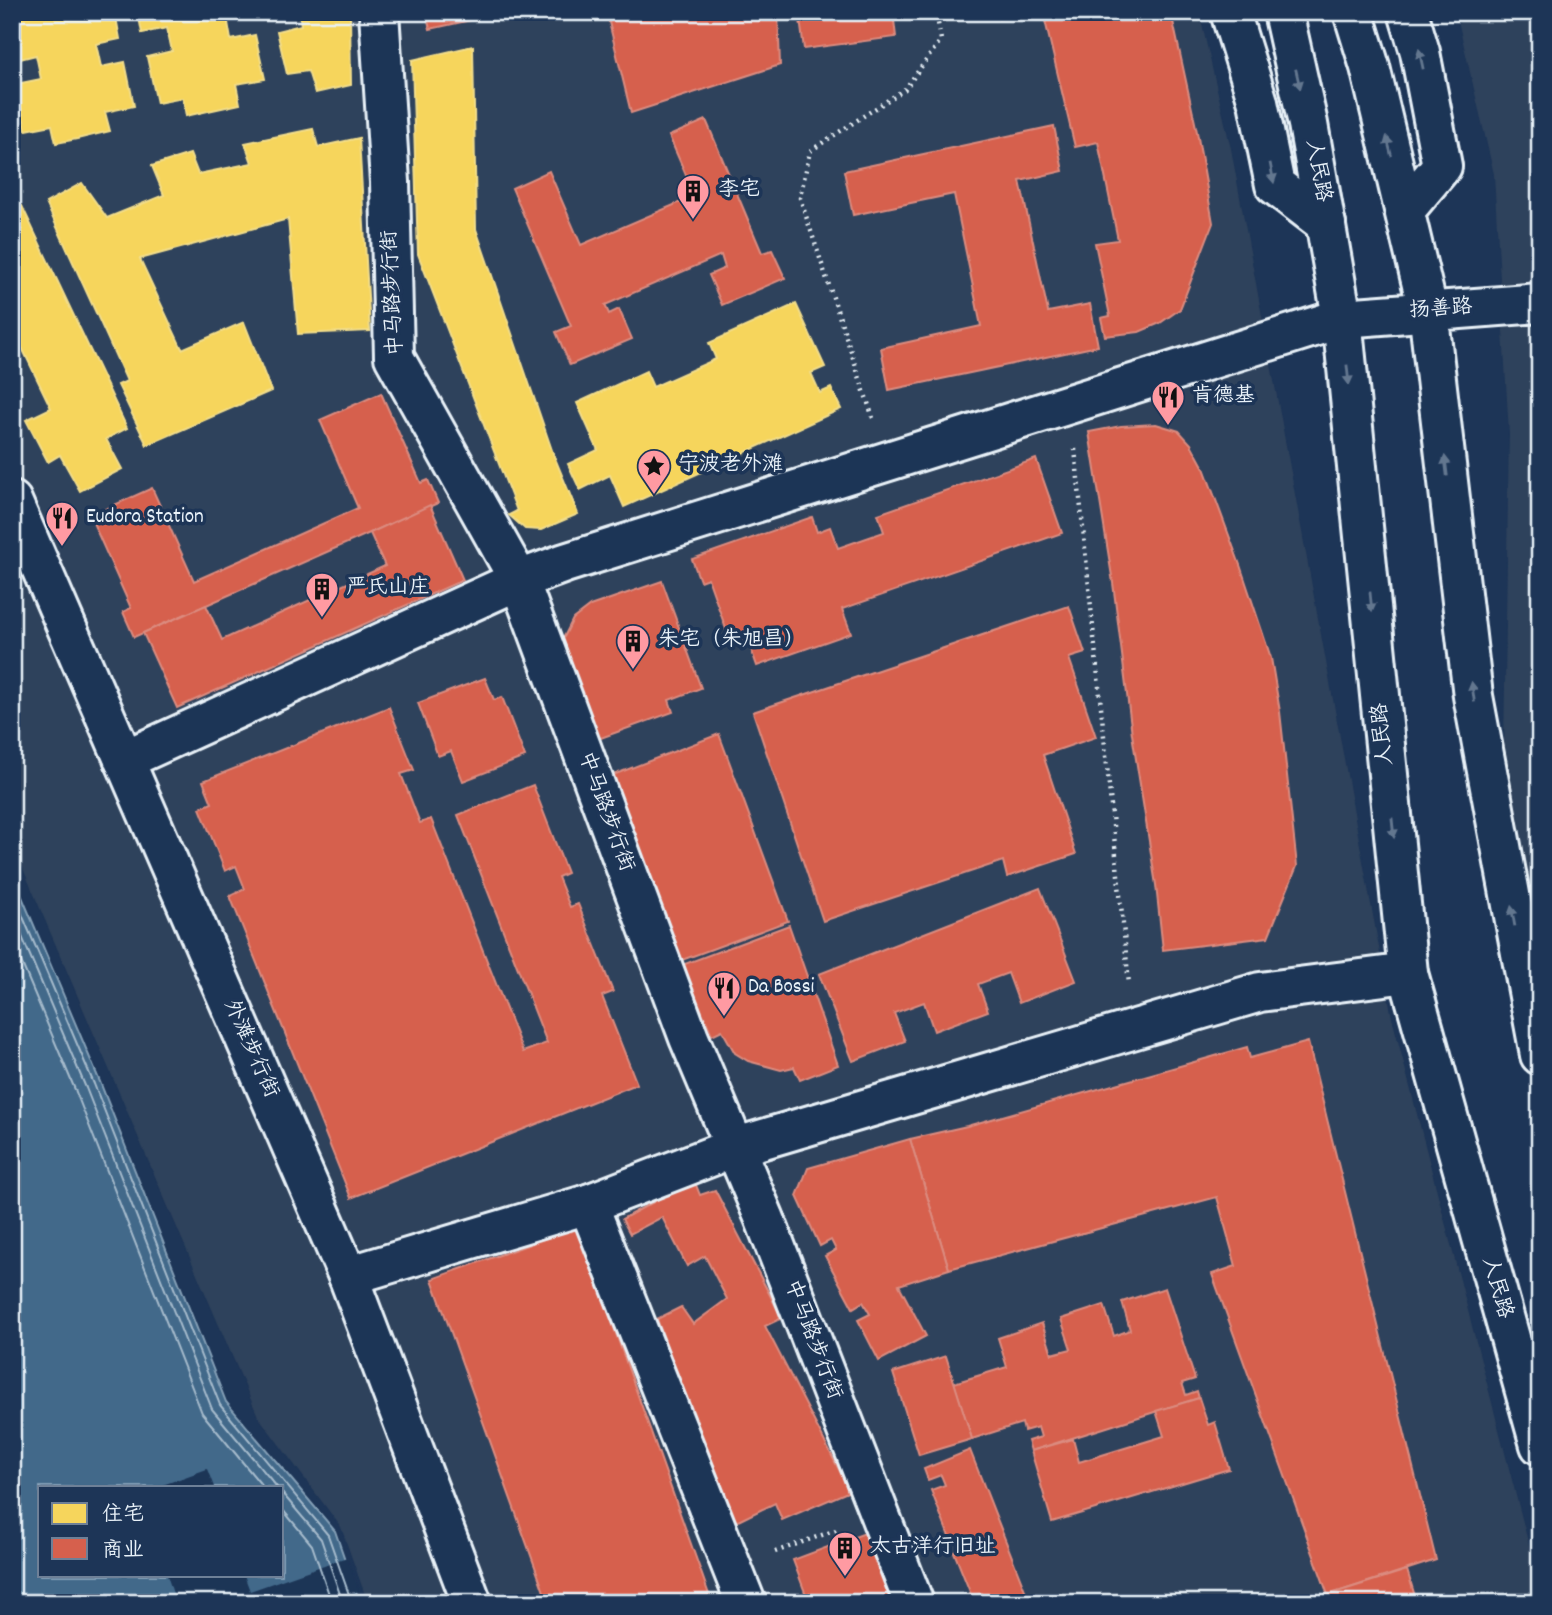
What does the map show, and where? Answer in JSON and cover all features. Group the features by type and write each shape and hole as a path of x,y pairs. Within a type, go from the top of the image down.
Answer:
{"street":[{"name":"中马路步行街","path":"379,12 390,181 394,357 519,580 684,1025 764,1217 914,1603"},
{"path":"1230,12 1258,102 1275,185 1326,224"},
{"name":"人民路","path":"1283,12 1308,124 1342,318 1408,973 1540,1445"},
{"path":"1353,12 1370,67 1428,310 1473,696 1538,1043"},
{"path":"1405,210 1442,166 1420,52 1408,12"},
{"name":"扬善路","path":"124,760 519,580 889,460 1342,318 1540,303"},
{"name":"外滩步行街","path":"12,501 348,1276 472,1603"},
{"path":"348,1276 587,1204 733,1148 1260,992 1408,973"},
{"path":"587,1204 746,1603"}],"path":[{"path":"889,460 800,198 810,151 905,89 941,40 936,12"},
{"path":"1070,404 1134,1029"},
{"path":"733,1568 879,1514"}],"shaded area":[{"name":"宁波老外滩","path":"12,12 1199,12 1231,149 1392,1018 1540,1588 1540,1603 368,1603 341,1527 258,1416 12,843"},
{"path":"1456,12 1540,12 1540,944 1504,751 1509,434 1494,174"}],"water":[{"path":"12,873 100,1082 226,1402 335,1531 360,1603 12,1603"}],"pier":[{"path":"207,1469 214,1486 160,1486"},
{"path":"347,1557 359,1591 326,1603 176,1603 167,1576 244,1576 250,1591"}],"building: 住宅":[{"path":"115,12 120,39 96,44 101,67 125,62 134,106 105,112 110,131 77,139 56,143 52,125 26,130 16,84 41,79 36,55 12,61 12,13"},
{"path":"138,12 248,12 227,17 231,40 255,35 265,79 236,84 240,104 186,116 183,98 157,103 147,57 172,51 167,28 142,33"},
{"path":"299,12 350,12 351,85 315,93 308,71 287,74 277,31 301,25"},
{"path":"473,46 476,229 554,456 578,514 541,530 525,529 509,515 517,511 418,254 412,60"},
{"path":"313,129 318,147 359,138 370,331 298,334 288,219 140,259 182,349 244,322 271,391 147,445 118,385 127,381 46,203 82,183 107,218 164,195 152,166 190,154 198,174 252,163 245,143"},
{"path":"22,206 127,428 106,439 122,469 80,491 60,455 48,462 26,420 51,408 12,327 12,208"},
{"path":"796,304 825,367 811,373 820,393 831,388 841,409 624,507 610,475 580,490 568,464 598,450 577,403 646,371 653,387 716,359 709,343"}],"building: 商业":[{"path":"426,12 507,12 430,29"},
{"path":"650,12 778,12 780,65 631,113 608,18"},
{"path":"799,12 893,12 896,37 804,49"},
{"path":"995,12 1031,12 999,19"},
{"path":"1043,12 1171,12 1213,223 1180,309 1160,323 1139,332 1105,336 1101,318 1110,316 1095,243 1118,240 1098,142 1075,147"},
{"name":"李宅","path":"706,120 762,253 772,250 785,278 722,305 709,275 725,268 721,255 605,305 609,314 619,309 632,339 570,365 556,332 571,326 512,188 549,171 581,245 695,196 669,136"},
{"path":"1054,126 1063,171 1020,181 1048,312 1090,304 1098,346 889,390 881,348 981,326 954,194 853,215 844,171"},
{"path":"381,393 421,483 428,480 438,503 134,637 123,612 131,608 90,516 152,488 194,581 358,508 320,420"},
{"path":"1156,424 1179,431 1191,444 1204,468 1271,658 1280,712 1297,866 1268,937 1163,950 1113,583 1089,432 1121,426"},
{"path":"1036,459 1062,533 842,609 851,633 757,666 748,640 732,646 708,578 700,581 692,559 812,517 817,532 830,527 838,548 884,532 878,514"},
{"name":"严氏山庄","path":"430,505 463,580 177,708 143,633 206,605 222,640 385,566 370,533"},
{"name":"朱宅（朱旭昌）","path":"662,581 701,688 669,700 673,712 598,739 563,654 563,639 573,619 590,606"},
{"path":"1069,606 1085,653 1069,658 1096,737 1043,755 1076,854 1007,877 1003,861 823,921 753,712"},
{"path":"485,678 494,700 502,697 525,757 463,781 451,751 438,756 418,703"},
{"path":"389,707 414,770 401,774 420,823 431,819 523,1052 547,1043 458,815 533,785 567,873 558,877 570,907 578,904 613,992 602,996 637,1084 351,1198 230,896 245,889 236,866 225,871 200,808 212,803 203,781"},
{"path":"719,734 788,921 682,960 613,775"},
{"path":"1040,888 1076,981 1019,1003 1008,973 978,984 988,1011 934,1031 924,1002 894,1013 905,1041 853,1061 819,974"},
{"path":"789,925 838,1065 800,1080 794,1067 781,1070 748,1061 735,1053 722,1030 712,1035 682,965"},
{"path":"1308,1042 1436,1560 1328,1595 1212,1274 1236,1266 1217,1197 949,1269 910,1139 967,1126 1247,1047 1250,1058"},
{"path":"910,1139 949,1269 899,1285 926,1336 879,1361 858,1320 870,1314 863,1302 853,1308 825,1256 836,1250 831,1240 820,1246 797,1196 808,1168"},
{"path":"694,1180 700,1195 715,1190 782,1318 765,1326 850,1491 782,1520 775,1503 732,1524 657,1319 681,1307 693,1324 727,1299 705,1256 687,1266 662,1217 630,1234 622,1219"},
{"path":"578,1227 712,1603 548,1603 432,1279"},
{"path":"1165,1288 1195,1379 1182,1383 1186,1395 1197,1391 1199,1398 1031,1451 1028,1441 1041,1437 1038,1427 1024,1431 1022,1423 972,1439 954,1383 1007,1367 998,1338 1042,1323 1052,1354 1071,1349 1061,1319 1104,1305 1114,1336 1130,1330 1122,1302"},
{"path":"946,1356 972,1439 919,1455 893,1373"},
{"path":"1199,1398 1208,1425 1215,1422 1229,1469 1052,1522 1031,1451 1073,1439 1079,1462 1164,1436 1156,1411"},
{"path":"970,1450 1030,1603 986,1603 982,1593 972,1597 954,1552 964,1548 959,1536 950,1539 931,1490 945,1485 941,1475 928,1480 924,1469"},
{"name":"太古洋行旧址","path":"873,1530 897,1596 879,1603 809,1603 793,1560"},
{"path":"1407,1570 1417,1603 1302,1603 1328,1595"}],"place":[{"name":"李宅","path":"693,221"},
{"name":"肯德基","path":"1168,427"},
{"name":"宁波老外滩","path":"654,496"},
{"name":"Eudora Station","path":"62,548"},
{"name":"严氏山庄","path":"322,619"},
{"name":"朱宅（朱旭昌）","path":"633,671"},
{"name":"Da Bossi","path":"724,1018"},
{"name":"太古洋行旧址","path":"845,1578"}]}
